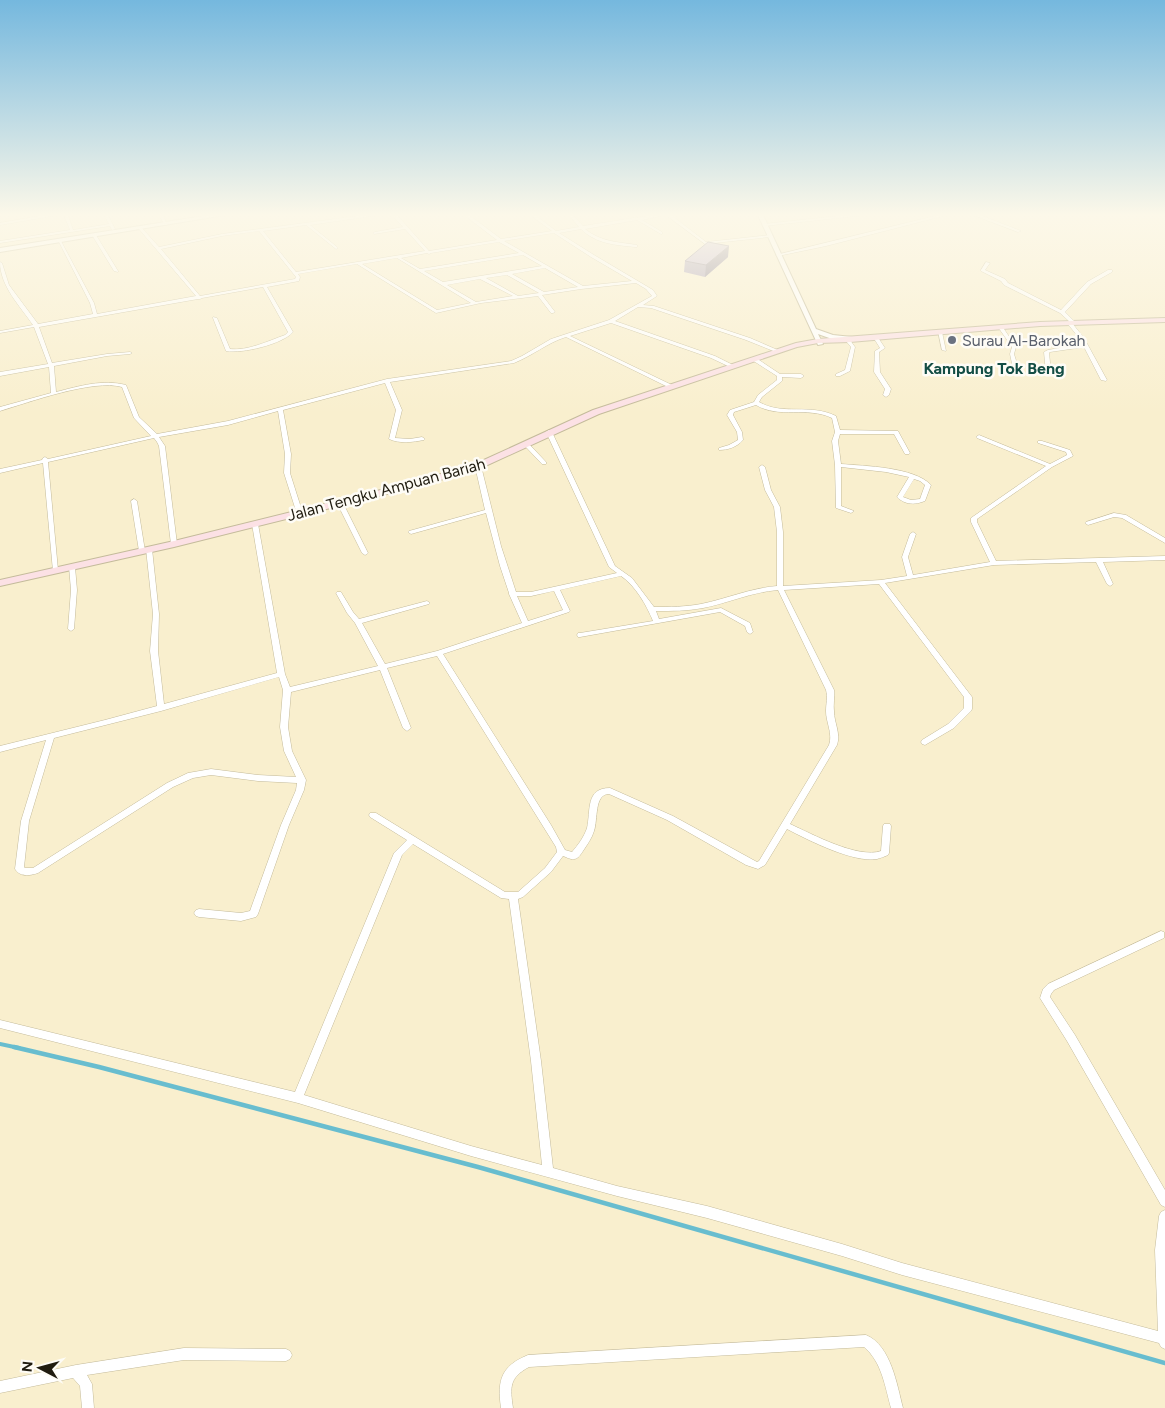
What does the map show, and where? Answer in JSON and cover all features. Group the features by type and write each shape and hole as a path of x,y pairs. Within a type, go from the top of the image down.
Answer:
{"main road":[{"name":"Jalan Tengku Ampuan Bariah","path":"0,583 300,514 478,466 596,412 789,348 851,339 1071,322 1165,320"}],"street":[{"path":"6,281 36,326 51,366 54,394"},
{"path":"80,281 96,315"},
{"path":"186,281 200,298"},
{"path":"0,332 294,281"},
{"path":"0,471 45,459 179,431 208,428 387,381 512,362 553,340 611,321 655,296 655,294 636,282 475,303 444,311 434,311 385,281"},
{"path":"437,281 475,303"},
{"path":"442,284 460,281"},
{"path":"487,281 517,297"},
{"path":"520,281 542,294 553,312"},
{"path":"571,281 580,286 580,288"},
{"path":"791,281 821,342"},
{"path":"1004,281 1006,284 1062,312 1071,322 1086,346 1104,380"},
{"path":"1062,312 1093,281"},
{"path":"0,286 7,285"},
{"path":"216,318 230,351 240,350 290,335 291,332 265,287"},
{"path":"648,300 647,304 652,307 778,351"},
{"path":"636,306 652,307"},
{"path":"611,321 713,357 732,366"},
{"path":"1000,328 1014,347 1012,354 1017,373"},
{"path":"815,329 832,337 851,339 853,347 852,357 847,371 838,375"},
{"path":"940,332 944,350"},
{"path":"567,336 655,377 670,386"},
{"path":"875,337 883,348 877,351 877,372 888,389 886,395"},
{"path":"1048,372 1046,353 1048,351 1086,346"},
{"path":"0,374 107,355 130,353"},
{"path":"754,359 779,375 801,376"},
{"path":"721,449 736,444 741,437 742,433 730,415 732,411 756,403 766,390 778,383 780,380 779,375"},
{"path":"387,381 399,410 392,439 410,441 422,439"},
{"path":"0,409 54,394 106,384 121,384 124,386 137,418 162,446 174,544"},
{"path":"756,403 770,410 829,414 834,417 838,432 835,441 838,465 838,507 851,511"},
{"path":"280,409 288,454 287,473 300,514"},
{"path":"549,432 612,567 630,579 652,609 657,622"},
{"path":"838,432 896,432 907,453"},
{"path":"979,437 1050,466"},
{"path":"994,563 974,522 974,518 1050,466 1070,456 1070,454 1040,442"},
{"path":"526,444 544,463"},
{"path":"45,459 55,570"},
{"path":"838,465 913,476 924,480 928,485 923,500 920,502 907,501 900,497 913,476"},
{"path":"478,466 488,511 512,594 526,624"},
{"path":"561,852 574,856 590,830 597,797 604,791 610,791 670,818 754,866 762,863 833,745 836,734 829,711 832,696 830,690 780,588 780,532 777,507 768,490 762,467"},
{"path":"134,501 146,550 156,614 154,651 161,708"},
{"path":"340,503 365,553"},
{"path":"410,532 488,511"},
{"path":"1088,523 1114,515 1124,516 1165,541"},
{"path":"199,913 241,917 252,914 300,790 302,780 288,750 284,727 287,690 281,674 256,524"},
{"path":"910,576 905,557 913,534"},
{"path":"652,609 674,610 703,606 751,592 780,588 881,582 994,563 1165,558"},
{"path":"1099,561 1110,584"},
{"path":"71,629 74,590 72,567"},
{"path":"512,594 531,594 622,574"},
{"path":"881,582 968,697 968,709 955,723 925,742"},
{"path":"287,690 439,653 567,611 556,589"},
{"path":"339,593 350,613 358,622 383,668 407,728"},
{"path":"358,622 427,603"},
{"path":"580,635 721,610 748,625 750,632"},
{"path":"439,653 543,819 560,847 561,852"},
{"path":"0,749 161,708 281,674"},
{"path":"52,736 23,832 19,870 24,872 35,871 170,786 191,776 211,772 258,778 302,780"},
{"path":"373,815 495,892 513,897 520,896 535,883 561,852"},
{"path":"785,825 843,851 875,856 885,853 887,826"},
{"path":"298,1098 398,852 412,840"},
{"path":"513,897 536,1061 548,1172"},
{"path":"1161,935 1051,987 1046,992 1045,998 1080,1053 1165,1201"},
{"path":"0,1024 298,1098 471,1151 617,1191 707,1212 842,1250 902,1270 1165,1339"},
{"path":"1165,1216 1161,1250 1165,1343"},
{"path":"507,1408 504,1386 508,1374 514,1367 528,1361 866,1341 875,1346 888,1374 897,1408"},
{"path":"0,1387 76,1371 184,1354 286,1355"},
{"path":"76,1371 86,1384 88,1408"}],"waterway":[{"path":"0,1044 19,1048"},
{"path":"14,1047 99,1067 478,1167 1165,1363"}],"place":[{"name":"Surau Al-Barokah","path":"952,340"}],"district":[{"name":"Kampung Tok Beng","path":"994,368"}]}
